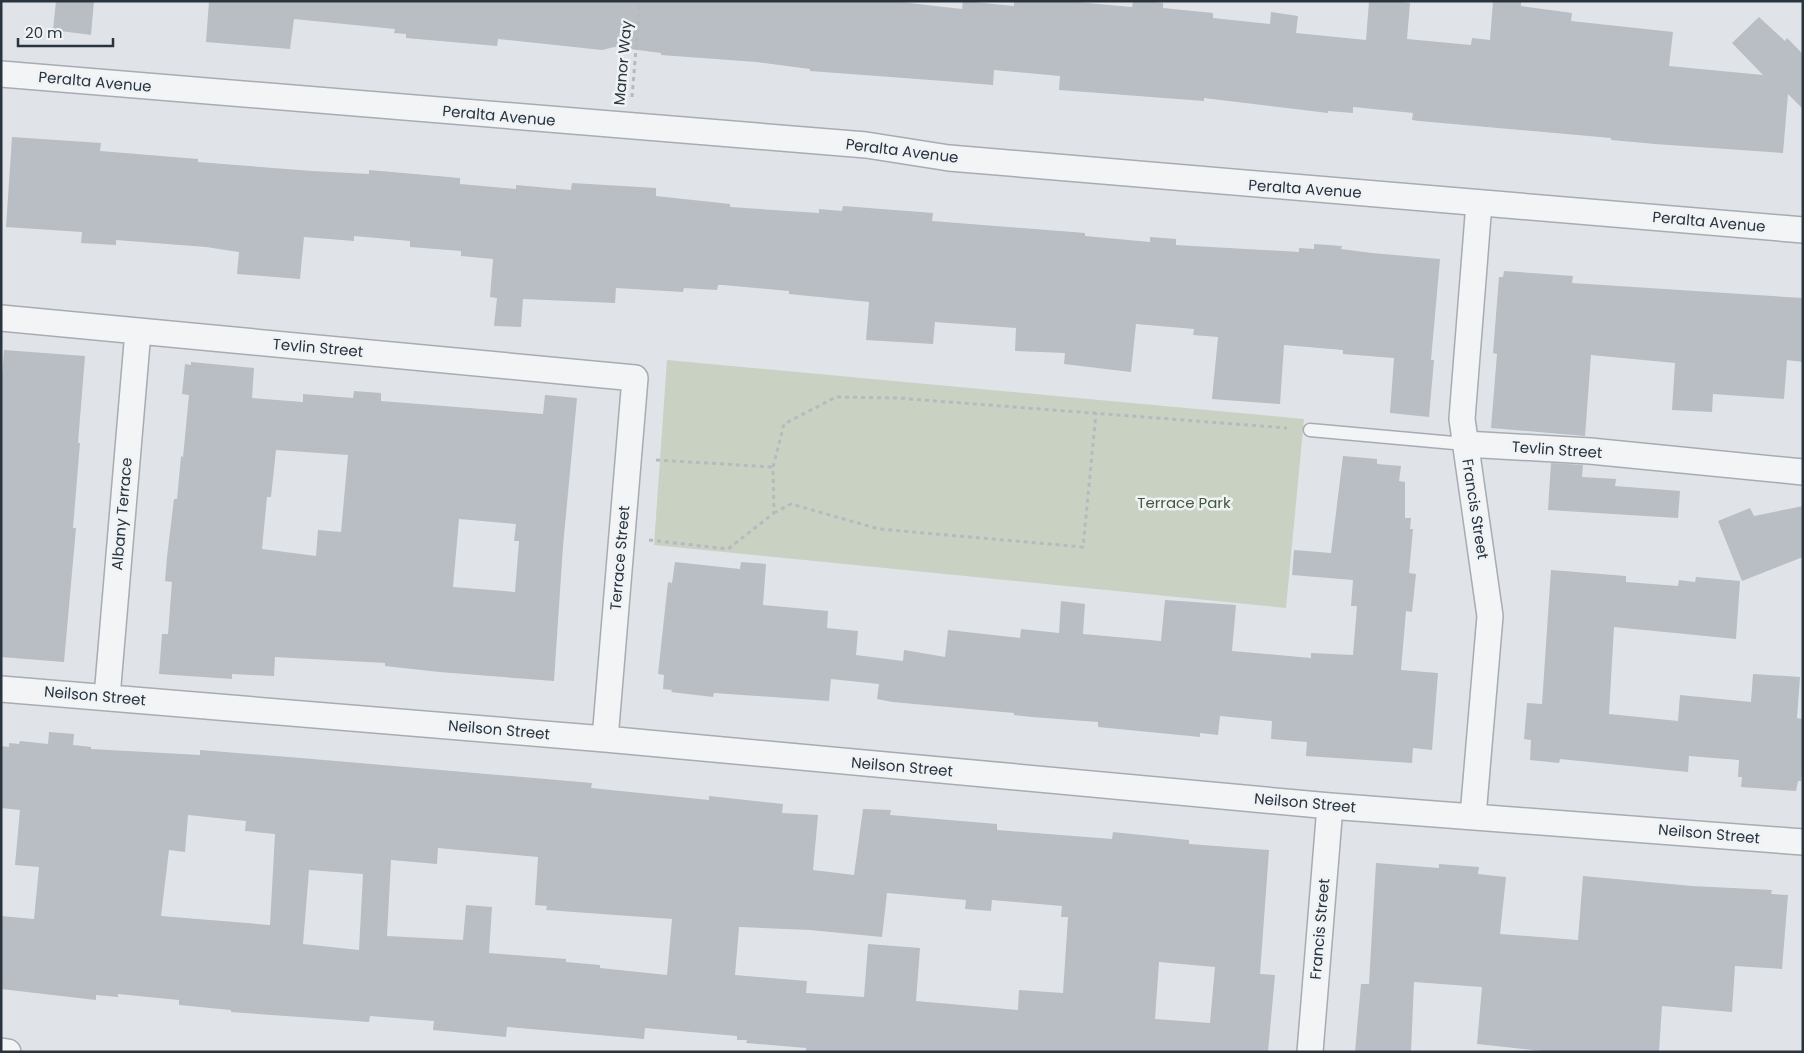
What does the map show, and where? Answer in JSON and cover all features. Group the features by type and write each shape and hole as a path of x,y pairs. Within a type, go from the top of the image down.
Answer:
{"street":[{"name":"Peralta Avenue","path":"1,74 866,145 949,158 1167,178 1803,230"},
{"name":"Francis Street","path":"1473,816 1490,616 1462,419 1480,203"},
{"name":"Tevlin Street","path":"1,318 635,378"},
{"name":"Albany Terrace","path":"107,697 138,331"},
{"name":"Terrace Street","path":"604,739 635,378"},
{"name":"Tevlin Street","path":"1466,444 1590,451 1803,472"},
{"name":"Neilson Street","path":"1,689 604,739 1330,806 1803,842"},
{"name":"Francis Street","path":"1310,1052 1330,806"},
{"path":"1,1051 8,1052"}],"lane":[{"name":"Tevlin Street","path":"1310,430 1466,444"}],"path":[{"name":"Manor Way","path":"630,127 640,1"},
{"path":"774,513 773,467 784,424 836,397 897,398 1310,430"},
{"path":"622,538 728,549 774,513 791,504 879,529 1083,547 1096,413"},
{"path":"628,458 773,467"}],"green space":[{"name":"Terrace Park","path":"667,360 1304,419 1286,608 654,545"}],"building":[{"path":"56,1 94,1 91,35 53,30"},
{"path":"209,1 892,1 962,9 963,1 1014,6 1014,1 1065,1 1132,7 1133,1 1144,1 1163,3 1163,8 1213,13 1213,18 1270,24 1271,12 1298,16 1296,33 1366,40 1369,1 1394,1 1410,3 1407,39 1471,45 1472,38 1490,40 1493,1 1521,1 1521,6 1572,13 1571,21 1673,32 1669,66 1763,75 1732,43 1759,17 1785,41 1787,38 1803,54 1803,109 1788,94 1783,153 1655,144 1611,140 1611,138 1419,121 1412,120 1413,113 1353,107 1353,113 1328,111 1328,113 1204,98 1204,101 1059,90 1060,76 994,70 993,85 810,71 810,69 756,62 661,55 661,53 614,47 602,50 498,39 497,46 406,38 406,34 394,33 395,29 294,19 290,49 206,42"},
{"path":"12,137 101,143 100,151 198,159 198,162 369,174 369,170 460,178 460,184 516,189 516,185 571,190 572,183 656,188 656,196 730,204 730,207 819,213 819,209 842,211 843,206 933,213 932,221 1085,233 1085,236 1150,242 1150,237 1176,239 1176,245 1299,252 1299,248 1314,249 1314,244 1342,246 1341,249 1372,253 1440,259 1431,360 1434,360 1429,417 1390,413 1394,358 1343,354 1343,350 1284,345 1280,404 1212,399 1218,337 1193,335 1194,329 1136,324 1131,372 1064,364 1065,353 1015,351 1016,328 935,322 933,344 866,340 869,302 789,294 789,291 723,285 718,285 717,290 684,288 683,292 616,288 615,303 523,299 521,327 494,326 497,298 490,297 493,259 461,256 461,251 410,247 410,241 354,236 354,241 304,237 300,279 237,274 239,252 206,247 116,240 116,245 81,243 82,232 6,227"},
{"path":"1504,271 1573,276 1572,283 1803,298 1803,362 1787,360 1784,399 1713,394 1712,412 1672,410 1675,363 1591,355 1585,436 1491,428 1497,354 1493,353 1499,277 1503,277"},
{"path":"4,350 85,356 73,528 76,528 64,662 1,657 1,390"},
{"path":"191,362 254,368 252,398 303,402 303,394 353,398 354,391 381,393 381,401 543,414 545,395 577,398 563,546 554,681 439,672 385,666 385,663 275,657 274,676 232,674 232,679 159,674 162,634 168,634 172,582 165,581 167,557 174,499 177,499 181,456 183,457 189,395 182,394 185,364 191,365","holes":["276,450 348,455 341,532 318,530 316,556 262,549 267,497 271,497","459,519 516,524 514,541 519,541 515,592 453,587"]},
{"path":"1343,456 1377,459 1377,464 1401,466 1399,481 1405,482 1405,518 1411,518 1410,529 1413,529 1409,573 1416,574 1412,612 1406,611 1401,670 1438,673 1432,750 1413,748 1412,763 1306,756 1307,742 1271,739 1272,721 1220,716 1218,735 1200,733 1200,737 1098,727 1098,722 892,702 877,699 879,684 831,679 829,701 714,693 713,697 671,692 672,690 663,689 664,675 658,674 668,582 672,583 675,562 740,569 741,562 766,564 763,605 828,611 827,628 858,631 856,655 903,661 904,650 945,657 948,630 1020,638 1021,629 1059,633 1061,601 1085,604 1083,634 1161,641 1165,600 1236,605 1232,651 1311,658 1311,653 1353,655 1357,606 1351,606 1353,580 1292,575 1294,550 1331,553"},
{"path":"1551,463 1583,465 1582,477 1616,479 1615,486 1680,491 1678,518 1548,510"},
{"path":"1803,506 1803,557 1742,581 1718,521 1750,508 1754,516"},
{"path":"1551,570 1626,576 1626,582 1678,586 1679,580 1695,582 1696,577 1740,581 1736,639 1614,627 1609,714 1678,721 1680,695 1751,702 1753,674 1800,677 1797,718 1803,719 1803,763 1801,781 1798,781 1796,791 1741,787 1742,777 1738,777 1739,760 1689,756 1688,772 1560,759 1559,763 1530,760 1531,740 1524,739 1527,703 1542,704"},
{"path":"49,732 74,734 73,745 91,747 91,749 200,755 200,750 301,758 592,783 591,788 709,800 709,796 783,804 782,813 818,815 813,870 854,875 863,809 891,810 890,815 997,824 997,830 1112,839 1113,832 1189,840 1189,844 1269,850 1260,974 1275,975 1268,1052 806,1052 806,1048 746,1043 747,1040 737,1040 737,1036 645,1028 644,1039 507,1027 506,1037 433,1030 434,1021 370,1016 369,1022 231,1012 231,1010 179,1005 179,1000 118,994 118,997 96,995 96,1000 1,989 1,916 34,919 39,867 15,865 20,810 1,808 1,746 9,747 9,743 19,744 20,741 48,744","holes":["188,815 246,821 245,831 275,834 270,925 161,916 169,850 185,852","438,848 538,857 535,905 547,906 546,910 672,919 667,975 600,968 600,965 566,962 566,959 489,953 492,907 466,905 463,940 387,936 391,860 437,864","309,870 363,874 359,950 303,944","887,893 966,900 965,909 991,911 992,900 1062,906 1061,917 1068,917 1063,993 1019,990 1018,1010 916,1001 920,948 868,944 864,997 806,993 807,981 735,975 739,927 810,930 882,937","1159,962 1215,967 1210,1023 1155,1019"]},
{"path":"1376,863 1439,868 1439,864 1479,867 1478,874 1506,877 1500,934 1578,940 1583,876 1692,886 1772,890 1771,894 1788,895 1782,969 1735,966 1732,1012 1662,1006 1659,1052 1551,1052 1477,1044 1482,987 1414,982 1411,1052 1355,1052 1361,984 1369,984"}]}
